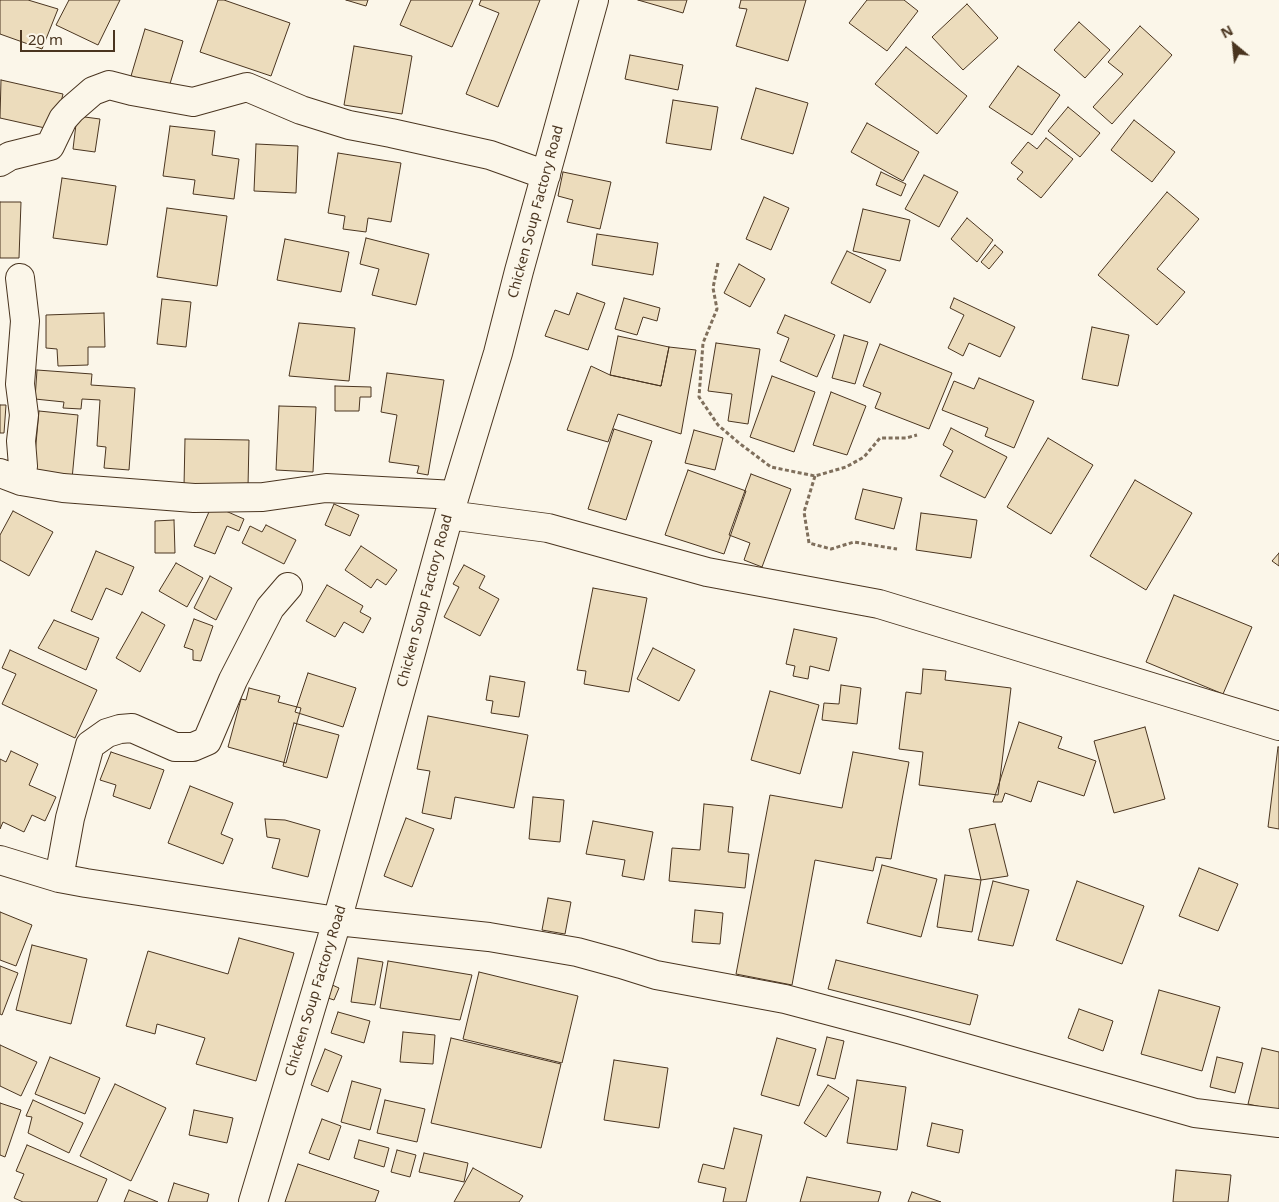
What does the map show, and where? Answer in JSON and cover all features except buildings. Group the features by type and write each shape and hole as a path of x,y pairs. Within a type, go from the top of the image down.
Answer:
{"street":[{"name":"Chicken Soup Factory Road","path":"253,1202 337,921 452,505 498,353 594,0"},
{"path":"0,162 10,156 50,146 63,118 93,90 109,85 193,102 247,87 301,110 349,125 490,156 546,175"},
{"path":"10,477 23,466 24,415 20,384 25,322 20,278"},
{"path":"10,477 63,488 194,498 263,497 326,488 452,505 548,528 708,572 879,604 1279,726"},
{"path":"59,878 70,818 90,746 107,733 132,728 175,747 194,747 207,741 232,680 270,608 288,587"},
{"path":"0,860 59,878 337,921 489,937 577,952 656,975 786,999 1195,1113 1279,1123"}],"path":[{"path":"718,263 713,288 718,309 703,343 699,397 718,425 771,467 815,476 846,467 864,457 880,438 906,438 917,435"},
{"path":"815,476 804,512 809,543 831,549 854,542 897,549"}]}
